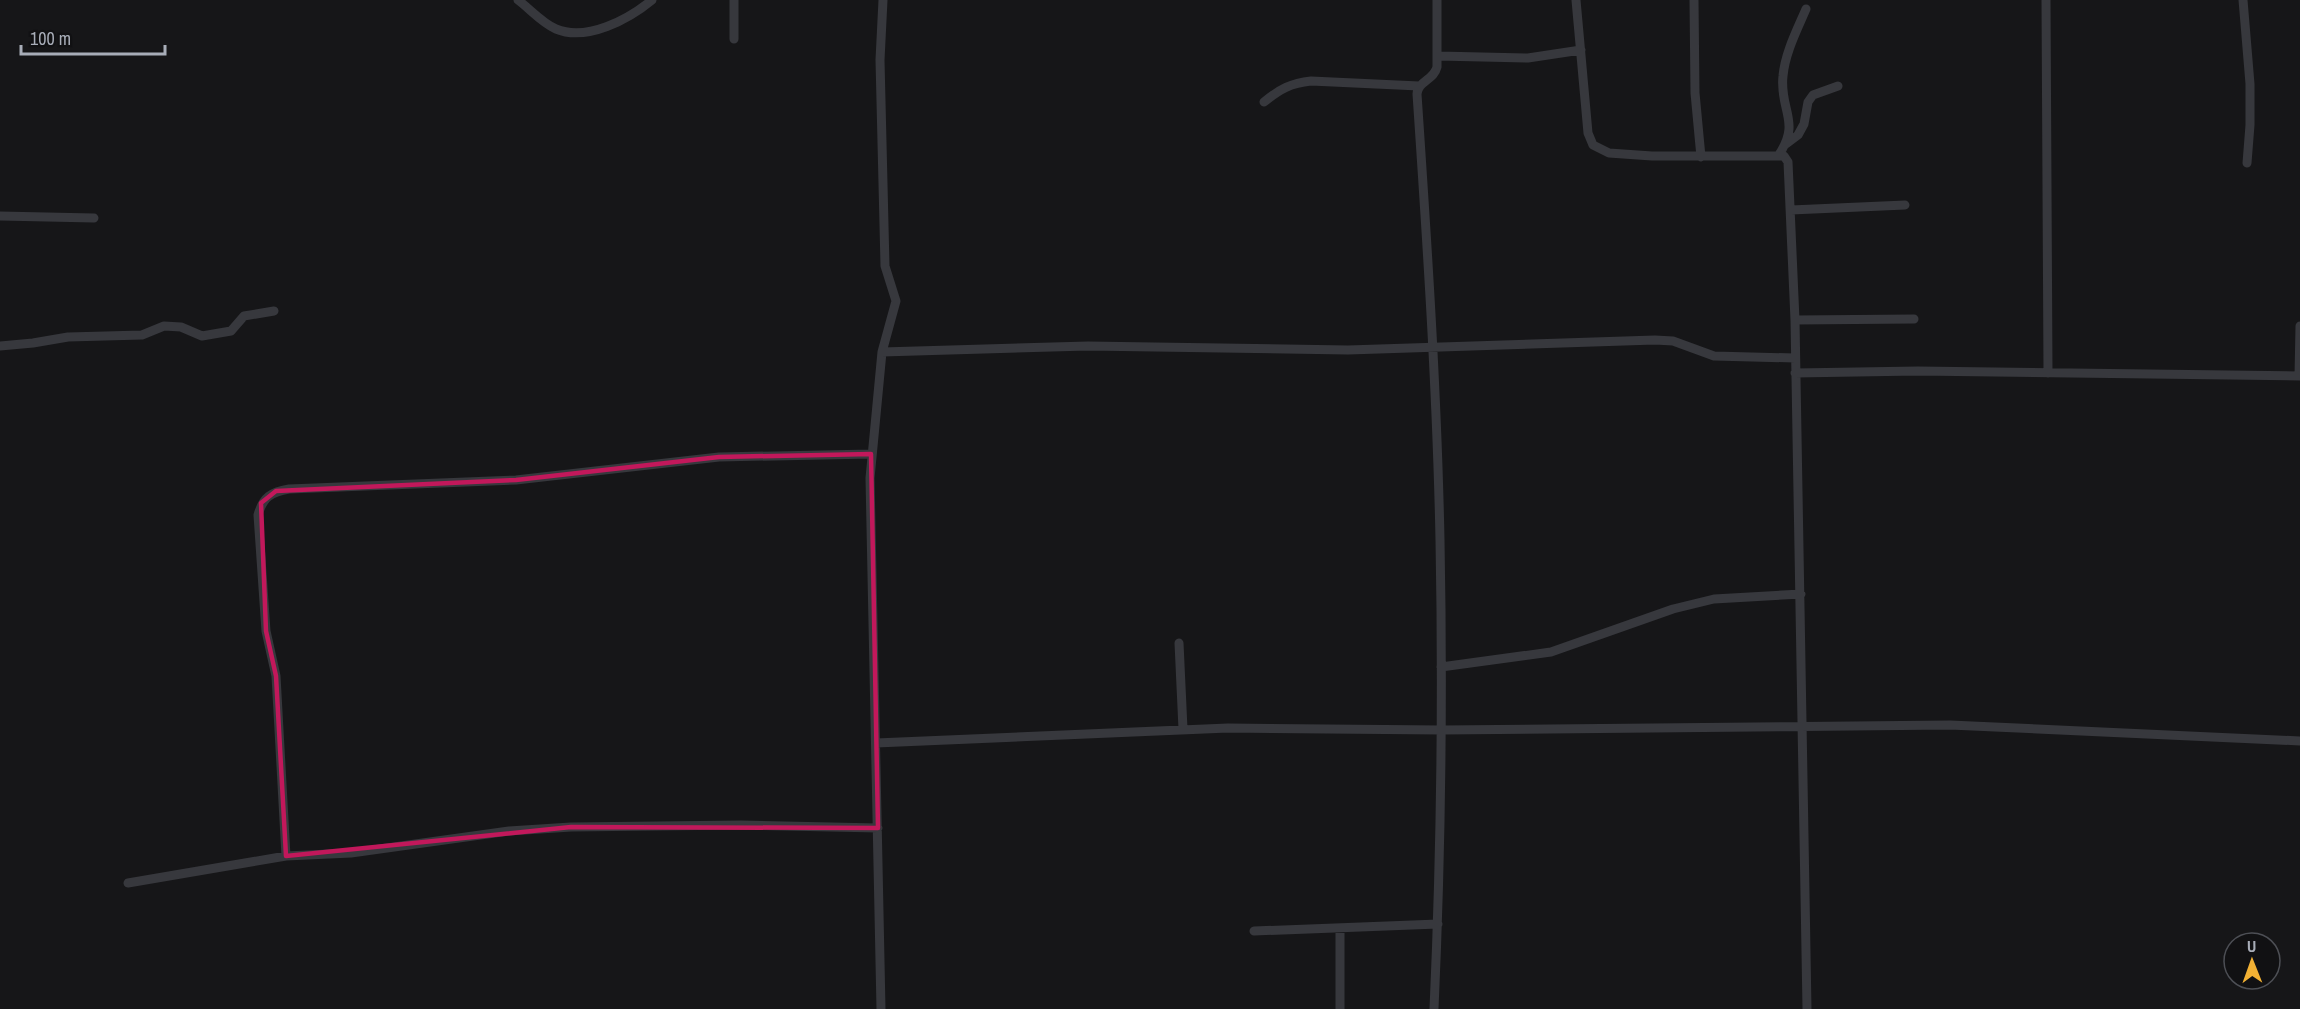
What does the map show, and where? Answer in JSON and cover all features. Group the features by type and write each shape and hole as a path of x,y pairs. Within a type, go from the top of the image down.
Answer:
{"street":[{"path":"518,0 550,26 567,32 592,30 619,22 652,0"},
{"path":"734,0 734,39"},
{"path":"881,1009 870,501 871,454 882,352 896,301 885,266 880,60 882,0"},
{"path":"1434,1009 1442,730 1440,538 1433,347 1417,94 1419,86 1433,75 1438,56 1437,0"},
{"path":"1576,0 1588,133 1593,145 1609,153 1701,157 1784,156 1788,162 1795,320 1808,1009"},
{"path":"1694,0 1695,93 1701,157"},
{"path":"2046,0 2048,373"},
{"path":"2243,0 2250,84 2247,163"},
{"path":"1778,156 1786,144 1790,130 1783,91 1783,75 1790,47 1806,9"},
{"path":"1438,56 1528,58 1581,50"},
{"path":"1264,102 1281,88 1293,83 1311,81 1419,86"},
{"path":"1786,144 1798,135 1804,124 1808,102 1813,95 1838,86"},
{"path":"1791,210 1905,205"},
{"path":"0,216 94,218"},
{"path":"0,346 68,337 142,335 164,326 181,327 202,336 231,330 244,316 274,311"},
{"path":"1795,320 1914,319"},
{"path":"1795,373 1918,371 2300,376 2300,326"},
{"path":"882,352 1088,346 1351,350 1664,340 1714,356 1795,358"},
{"path":"286,856 276,676 266,631 258,515 261,503 268,496 276,491 289,489 549,477 719,457 871,454"},
{"path":"1441,667 1551,652 1673,609 1714,599 1801,594"},
{"path":"1179,643 1183,729"},
{"path":"876,742 1231,728 1442,730 1991,726 2300,741"},
{"path":"128,883 286,856 351,853 475,835 571,827 741,825 878,828"},
{"path":"1254,931 1438,924"},
{"path":"1340,928 1340,1009"}],"highlighted area":[{"path":"871,454 878,828 571,827 286,856 276,676 266,631 261,503 276,491 289,489 516,480 719,457"}]}
